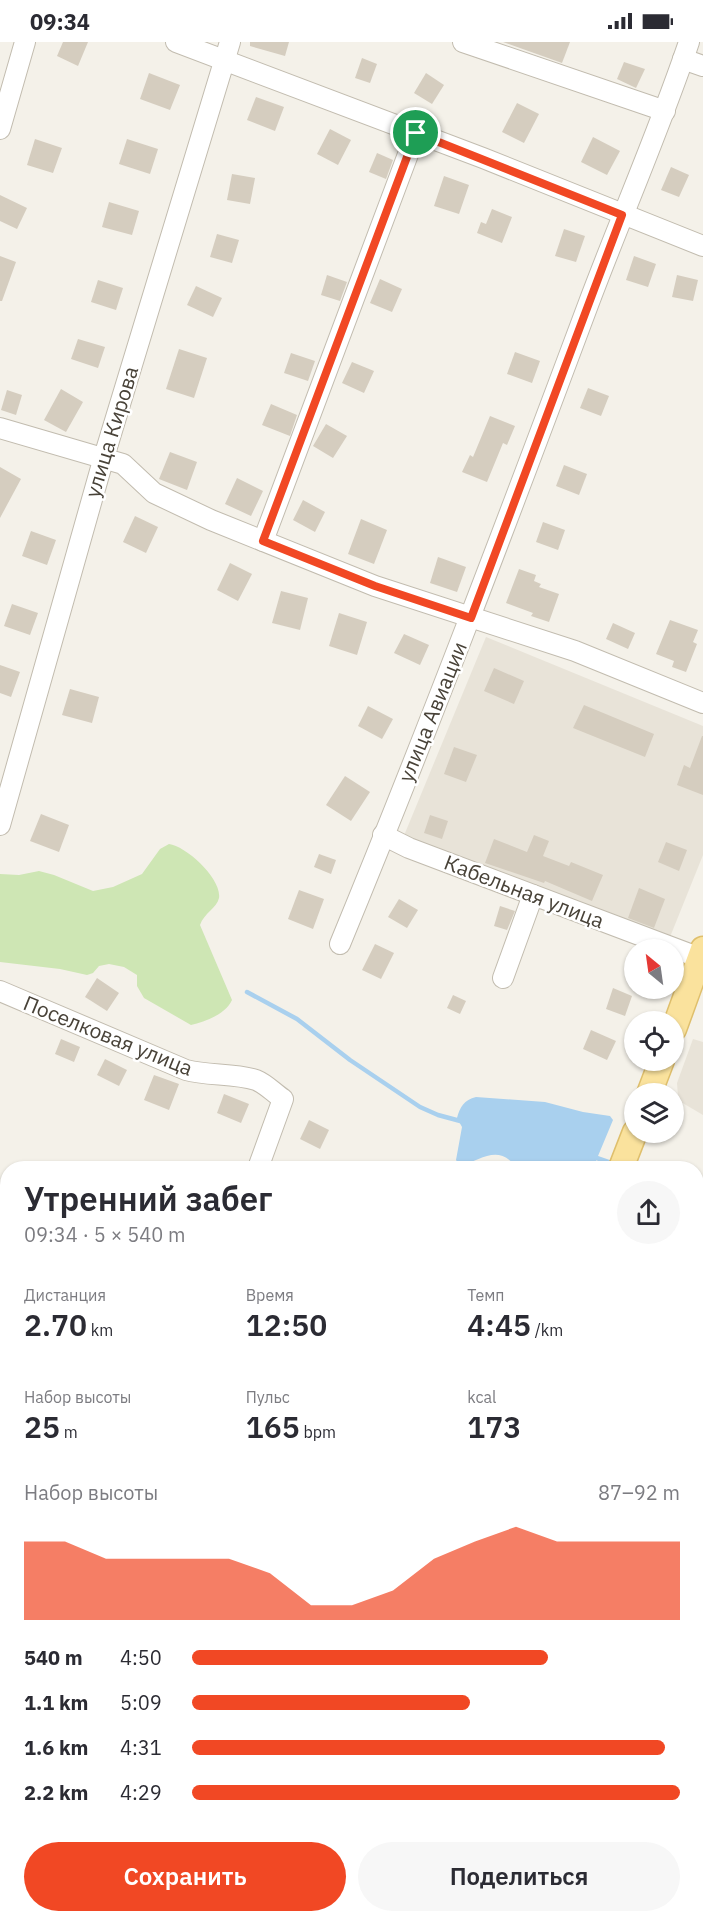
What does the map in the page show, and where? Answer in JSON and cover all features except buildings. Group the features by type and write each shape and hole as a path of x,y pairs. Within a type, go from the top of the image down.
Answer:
{"main road":[{"path":"680,1011 701,954"},
{"path":"624,1161 631,1143"}],"street":[{"path":"0,129 25,42"},
{"path":"176,42 227,51 416,133 703,246"},
{"path":"464,42 665,111"},
{"path":"686,50 703,66"},
{"name":"улица Авиации","path":"340,944 471,618 622,215 665,111 686,50"},
{"name":"улица Кирова","path":"0,825 104,457 227,51"},
{"path":"263,541 416,133"},
{"path":"0,428 123,464 154,493 182,508 375,586 575,651 703,704"},
{"name":"Кабельная улица","path":"383,835 410,849 701,954"},
{"path":"503,978 533,895"},
{"name":"Поселковая улица","path":"0,991 186,1070 201,1074 255,1080 283,1099 261,1161"}],"shaded area":[{"path":"486,637 703,726 703,855 670,937 403,838"},
{"path":"693,1039 703,1042 703,1115 684,1104 684,1083 677,1083 681,1071 684,1071 684,1064"}],"green space":[{"path":"169,844 184,851 202,865 218,890 218,902 200,925 232,1000 220,1013 191,1025 144,998 137,986 137,975 124,967 109,964 99,966 93,973 87,975 60,969 0,962 0,874 19,875 39,871 93,891 113,887 142,874 160,849"}],"water":[{"path":"476,1097 545,1102 610,1116 613,1120 596,1161 511,1161 503,1156 490,1155 473,1161 457,1161 462,1127 457,1118 463,1104"}],"waterway":[{"path":"247,992 297,1019 350,1060 420,1107 464,1122"},
{"path":"591,1156 605,1161"}],"route":[{"path":"416,133 622,215 471,618 375,586 263,541 416,133"}]}
